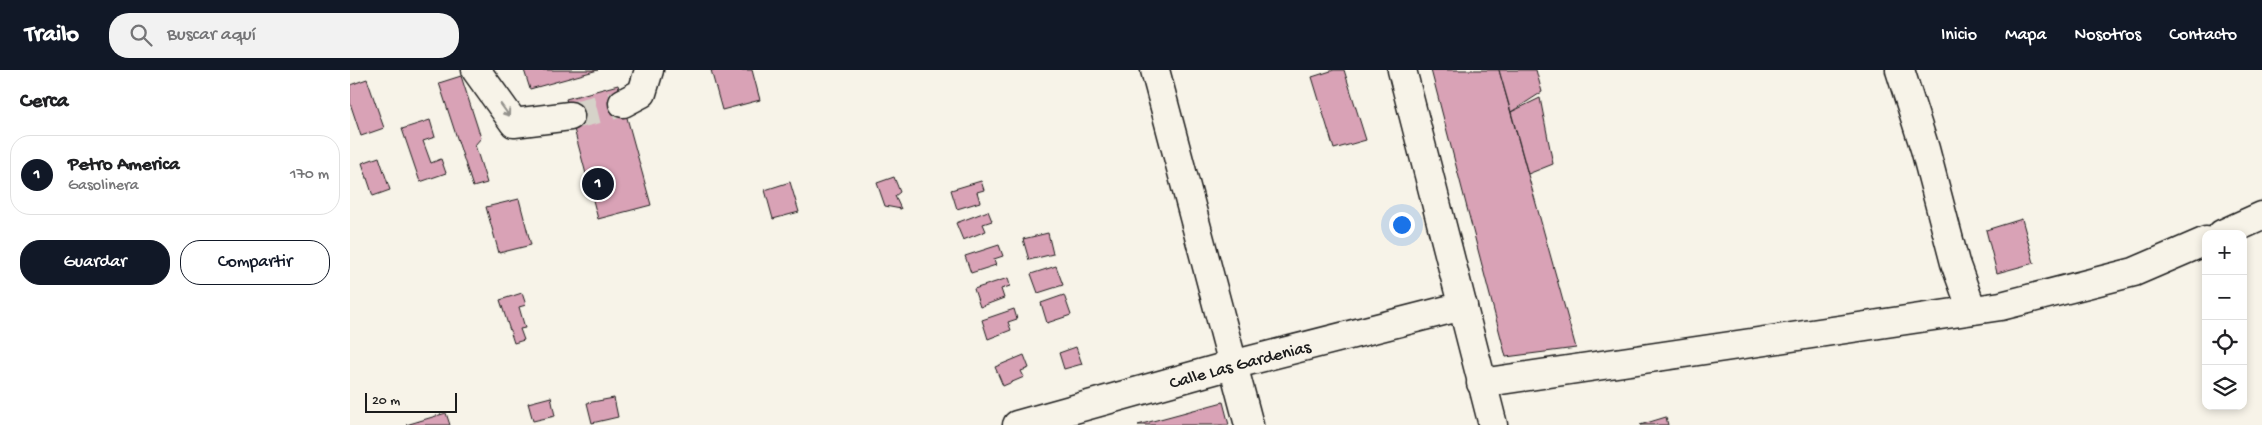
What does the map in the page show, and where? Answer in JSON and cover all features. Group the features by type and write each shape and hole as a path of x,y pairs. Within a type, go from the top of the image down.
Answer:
{"street":[{"path":"476,70 514,123 570,116"},
{"path":"623,102 642,93 649,70"},
{"path":"1155,70 1232,365 1250,425"},
{"path":"1402,70 1493,425"},
{"path":"1900,70 1928,158 1955,263 1972,310"},
{"path":"2231,230 2262,216"},
{"path":"1481,383 2001,306 2134,272 2202,243"},
{"name":"Calle Las Gardenias","path":"1017,425 1232,365 1463,306"}],"building":[{"path":"524,70 598,70 530,89"},
{"path":"711,70 752,70 760,100 722,110"},
{"path":"1334,70 1344,70 1366,140 1334,149 1312,77"},
{"path":"1431,70 1499,70 1576,348 1506,357"},
{"path":"1499,70 1536,70 1542,92 1511,112"},
{"path":"461,76 481,138 475,145 487,183 473,187 439,83"},
{"path":"367,79 384,128 361,136 350,103 350,85"},
{"path":"618,85 651,205 598,219 566,99"},
{"path":"1540,98 1553,164 1528,174 1511,112"},
{"path":"430,120 435,137 423,141 431,163 441,159 446,173 420,182 402,129"},
{"path":"379,157 390,190 373,196 362,163"},
{"path":"894,177 900,192 895,196 901,209 885,206 877,183"},
{"path":"981,181 984,190 977,192 980,202 957,209 951,190"},
{"path":"790,182 799,212 773,219 765,190"},
{"path":"519,199 531,245 499,253 486,207"},
{"path":"988,211 992,221 983,224 986,231 963,240 956,223"},
{"path":"2022,219 2034,263 1997,273 1986,230"},
{"path":"1048,233 1053,254 1029,260 1023,239"},
{"path":"999,245 1003,256 994,259 996,265 971,273 965,256"},
{"path":"1056,266 1063,285 1038,293 1031,274"},
{"path":"1008,278 1010,286 1001,289 1004,298 980,307 974,289"},
{"path":"522,293 526,305 519,307 525,328 520,329 524,340 514,343 500,300"},
{"path":"1064,295 1071,315 1047,323 1041,303"},
{"path":"1014,309 1017,319 1008,322 1011,330 988,339 982,320"},
{"path":"1076,347 1082,364 1064,369 1059,353"},
{"path":"1024,355 1029,368 1021,371 1024,377 1003,386 995,367"},
{"path":"551,397 555,416 533,421 528,403"},
{"path":"614,398 618,417 592,423 587,403"},
{"path":"1223,402 1229,425 1138,425"},
{"path":"446,413 450,425 406,425"},
{"path":"1666,417 1668,425 1640,425"}],"tunnel":[{"path":"570,116 623,103"}],"place":[{"name":"Petro America","path":"598,184"}]}
